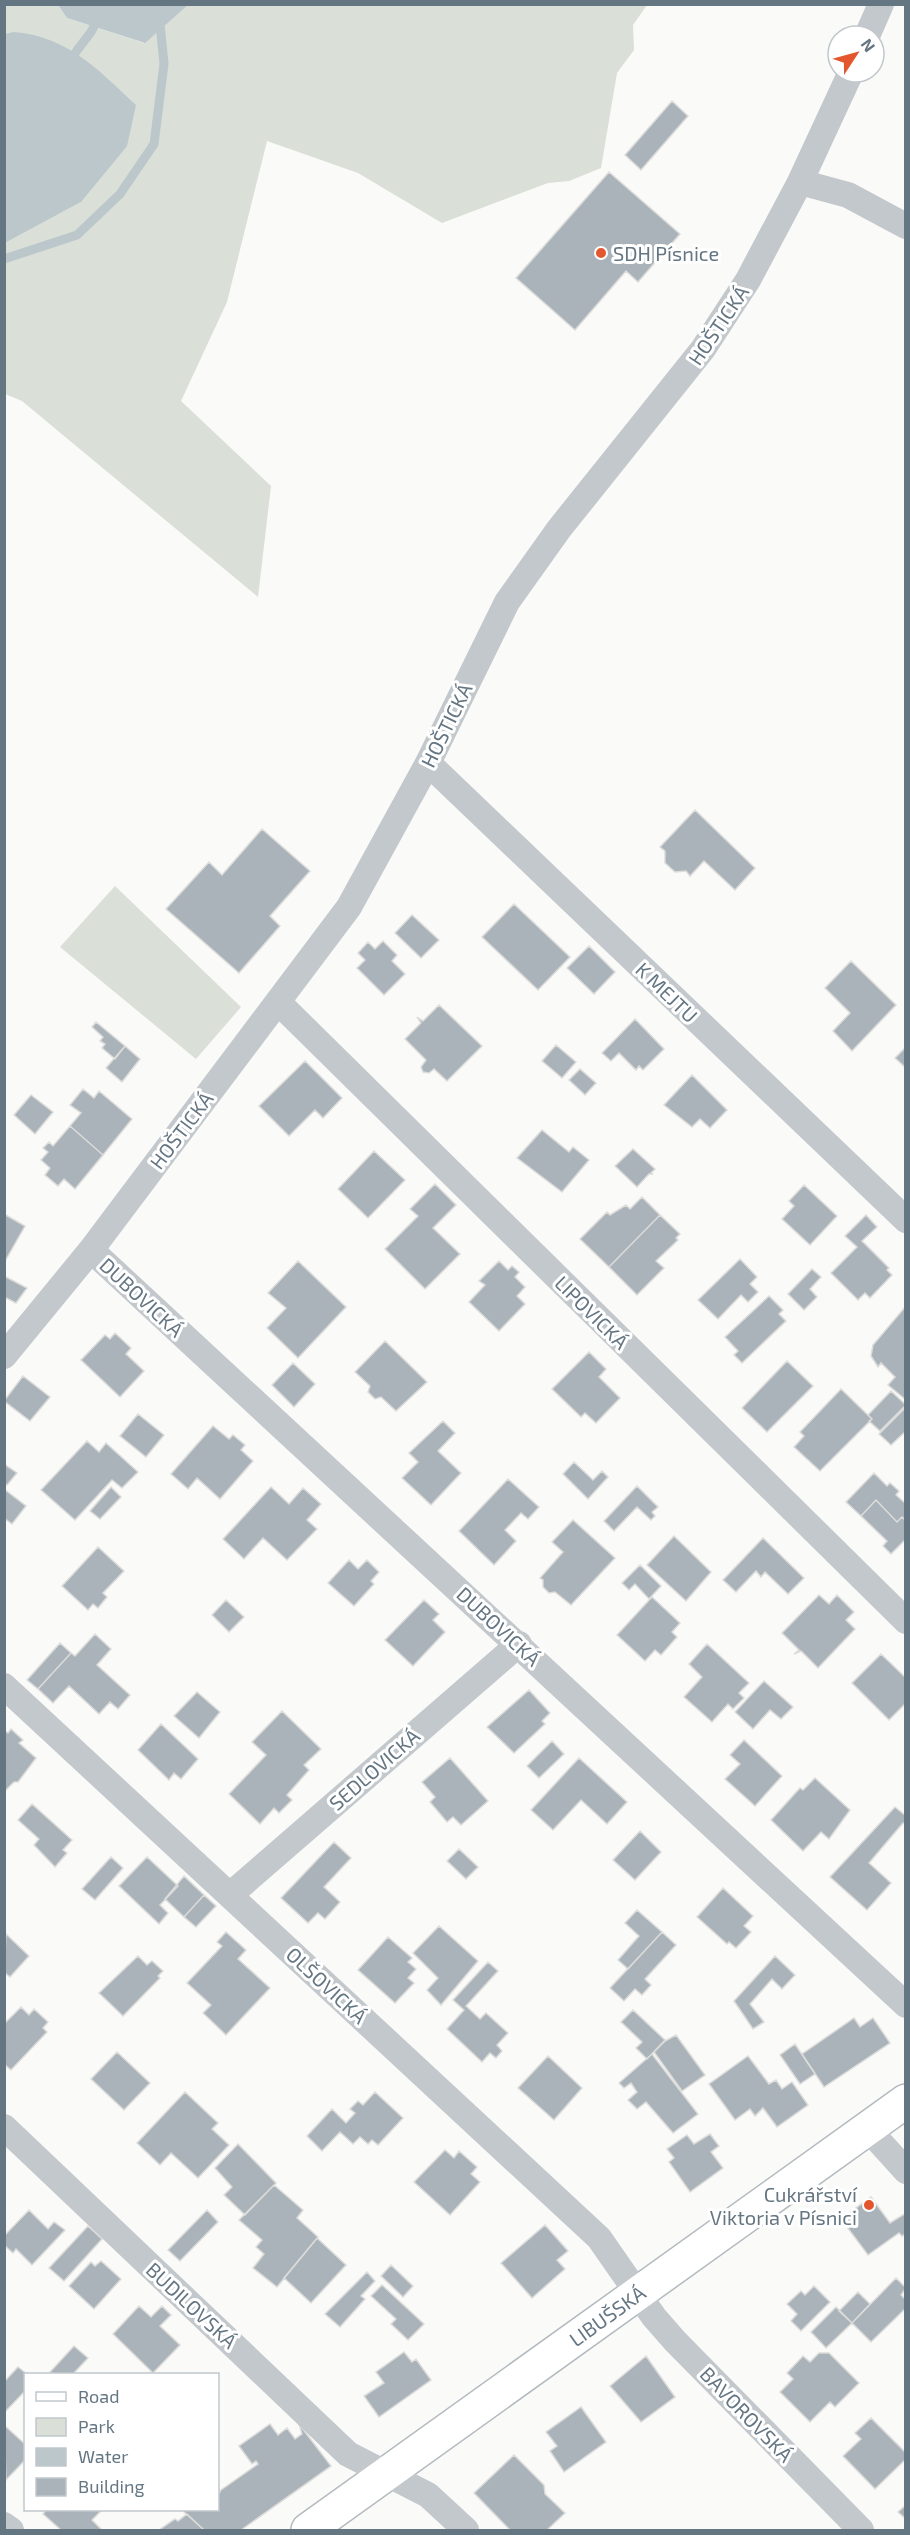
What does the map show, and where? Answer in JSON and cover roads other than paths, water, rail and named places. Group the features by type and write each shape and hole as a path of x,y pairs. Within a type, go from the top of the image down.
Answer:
{"street":[{"path":"872,24 881,4"},
{"name":"HOŠTICKÁ","path":"4,1356 91,1250 350,907 428,763 507,602 559,529 703,349 748,280 800,182 845,84"},
{"path":"800,182 848,195 906,226"},
{"name":"K MEJTU","path":"428,763 906,1220"},
{"name":"LIPOVICKÁ","path":"279,1003 906,1621"},
{"name":"DUBOVICKÁ","path":"91,1250 519,1644 906,2005"},
{"name":"SEDLOVICKÁ","path":"230,1895 519,1644"},
{"name":"OLŠOVICKÁ","path":"4,1686 599,2238 638,2294"},
{"name":"LIBUŠSKÁ","path":"308,2530 906,2101"},
{"name":"BUDILOVSKÁ","path":"4,2127 348,2454 385,2475 428,2495 466,2530"},
{"path":"868,2128 906,2171"},
{"name":"BAVOROVSKÁ","path":"638,2294 675,2341 861,2530"},
{"path":"4,2525 11,2530"}],"water":[{"path":"58,5 188,5 145,43 67,18"},
{"path":"13,32 50,40 66,48 95,68 136,105 127,146 81,202 5,243 4,34"}],"waterway":[{"path":"69,61 91,32 106,4"},
{"path":"4,259 77,235 120,194 154,144 164,64 158,4"}],"place":[{"name":"SDH Písnice","path":"601,253"},
{"name":"Cukrářství Viktoria v Písnici","path":"869,2205"}]}
